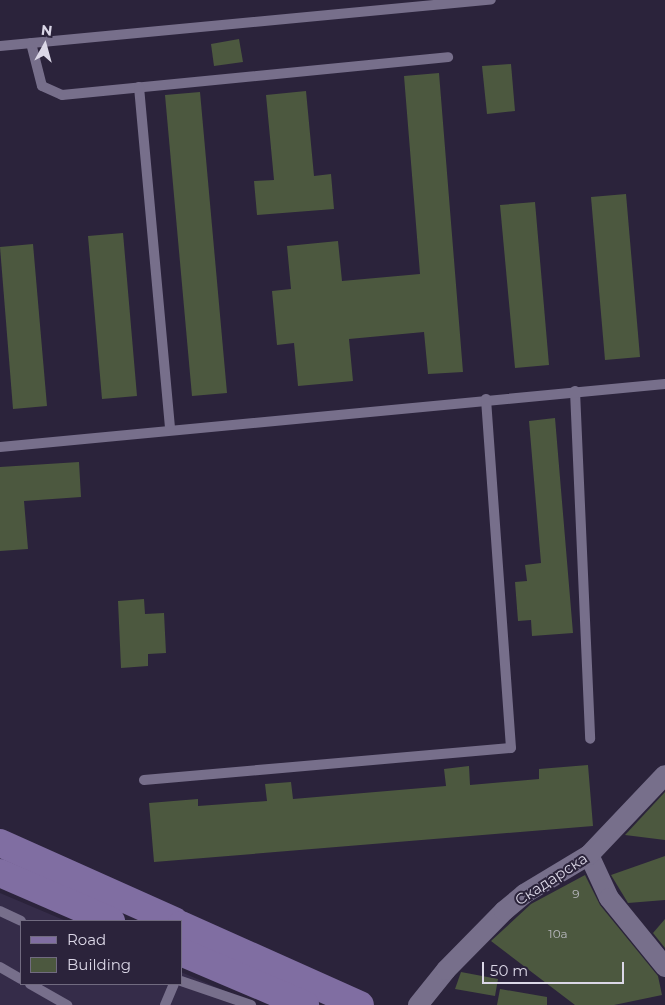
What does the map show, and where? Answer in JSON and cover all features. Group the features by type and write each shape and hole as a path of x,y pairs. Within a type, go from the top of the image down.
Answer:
{"main road":[{"path":"0,843 172,920"},
{"path":"0,873 109,920"},
{"path":"182,925 360,1005"},
{"path":"182,952 305,1005"}],"street":[{"name":"Скадарска","path":"418,1005 446,970 504,912 524,894 589,856 665,775"},
{"path":"589,856 609,898 665,968"}],"lane":[{"path":"0,46 491,0"},
{"path":"31,43 42,86 51,92 62,95 448,57"},
{"path":"138,87 170,430"},
{"path":"0,447 486,399 665,384"},
{"path":"575,391 590,739"},
{"path":"144,780 511,748 486,399"},
{"path":"0,911 20,921"},
{"path":"0,967 20,978"},
{"path":"182,981 250,1005"},
{"path":"32,985 67,1005"},
{"path":"165,1005 174,985"}],"shaded area":[{"path":"0,893 64,920 20,920 20,985 182,985 182,972 258,1005 0,1005"}],"building":[{"path":"239,39 243,62 214,66 211,44"},
{"path":"511,64 515,111 487,114 482,66"},
{"path":"439,73 463,372 428,374 424,332 349,339 353,381 298,386 294,343 277,345 272,291 291,289 287,246 338,241 342,281 420,274 404,76"},
{"path":"306,91 314,176 331,174 334,209 257,215 254,181 274,180 266,95"},
{"path":"200,92 227,393 192,396 165,95"},
{"path":"626,194 640,357 605,360 591,197"},
{"path":"535,202 549,365 515,368 500,205"},
{"path":"123,233 137,396 102,399 88,236"},
{"path":"33,244 47,406 13,409 0,247"},
{"path":"555,418 573,633 532,636 531,620 518,621 515,582 527,581 525,565 541,563 529,421"},
{"path":"79,462 81,497 24,501 28,549 0,551 0,467"},
{"path":"144,599 145,614 164,613 166,653 148,654 148,666 121,668 118,601"},
{"path":"588,765 593,826 154,862 149,803 198,799 198,806 267,801 265,784 291,782 293,799 446,786 444,769 469,766 470,785 539,779 539,769"},
{"path":"665,792 665,840 625,835"},
{"path":"665,856 665,900 628,903 611,875"},
{"path":"585,875 600,905 658,976 662,995 614,1005 575,1005 491,941 531,904"},
{"path":"665,919 665,948 653,933"},
{"path":"461,972 498,979 495,996 455,989"},
{"path":"500,989 547,997 547,1005 497,1005"}]}
